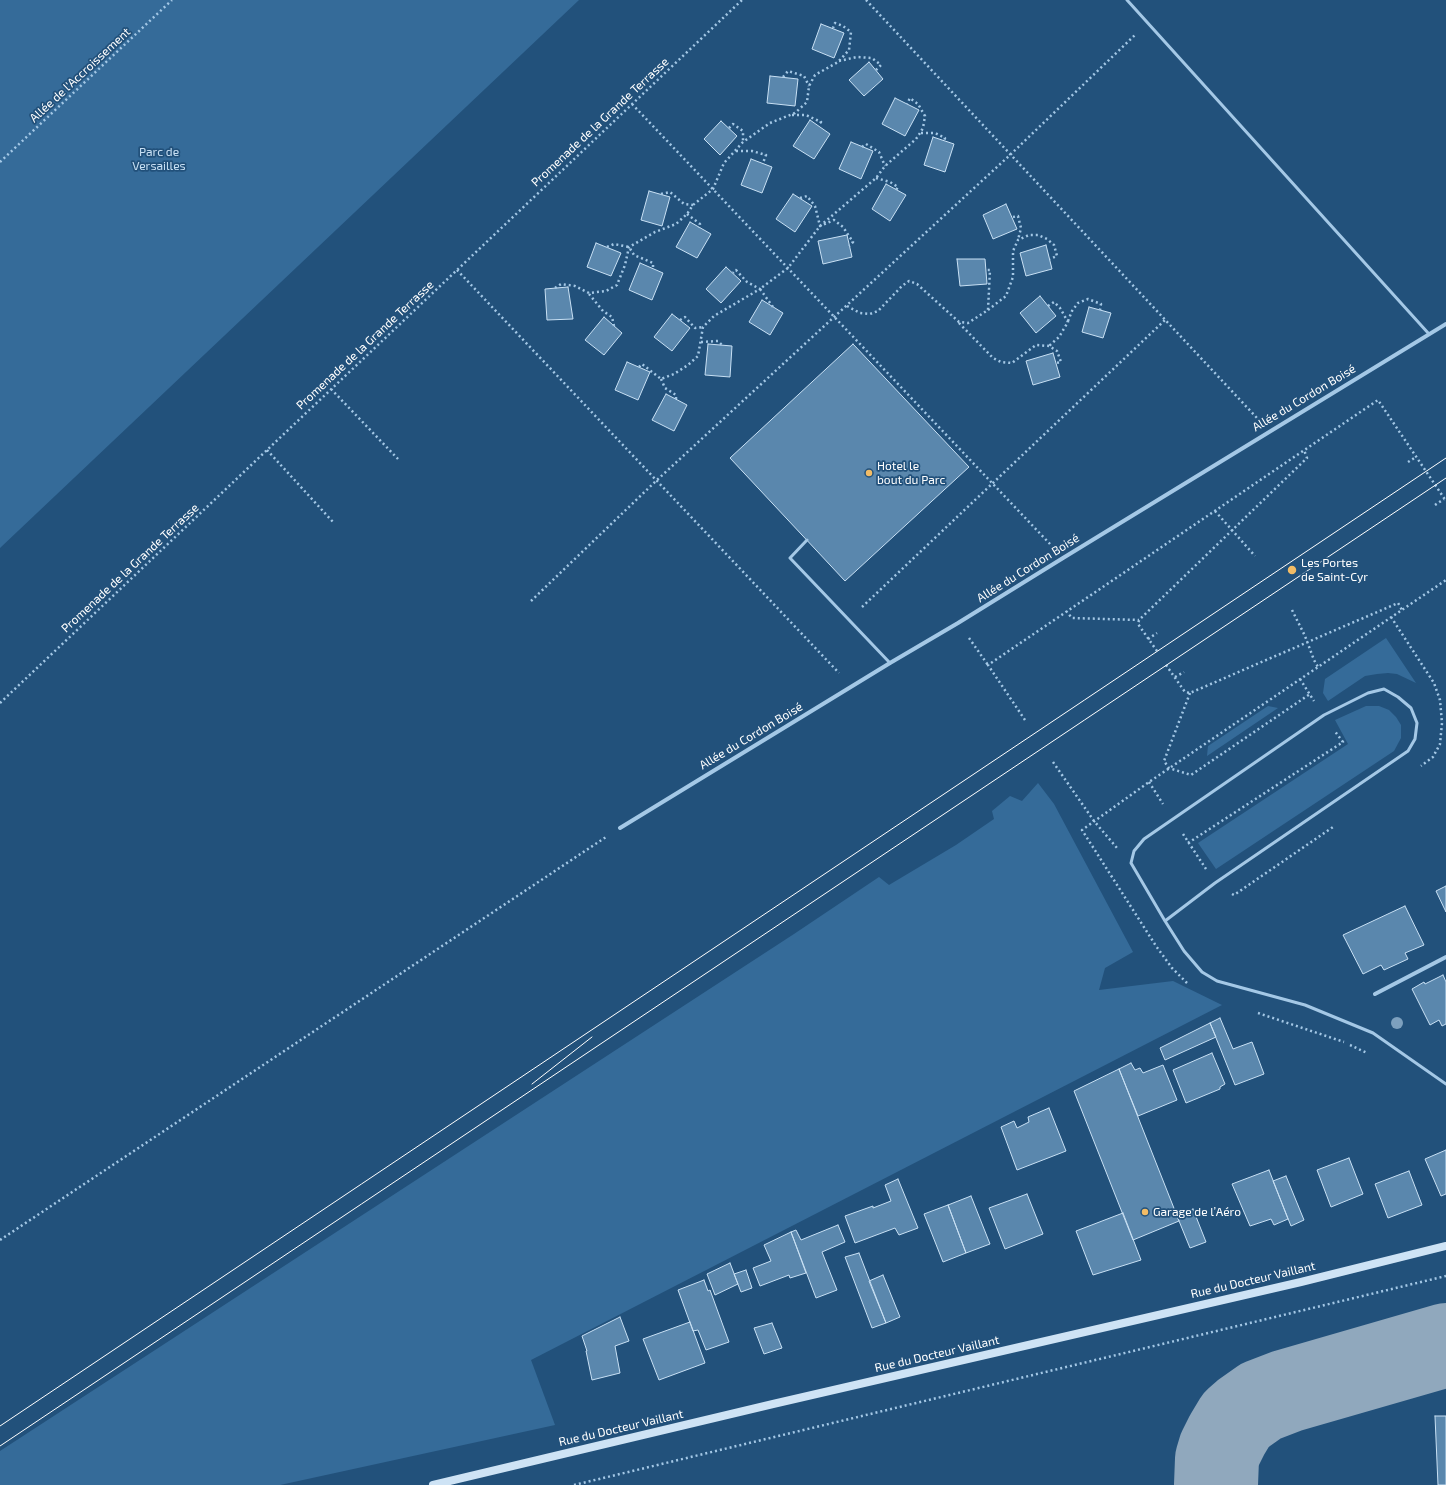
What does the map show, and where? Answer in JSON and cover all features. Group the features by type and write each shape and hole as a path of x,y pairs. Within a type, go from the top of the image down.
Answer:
{"main road":[{"name":"Rue du Docteur Vaillant","path":"433,1485 773,1404 1309,1280 1446,1246"}],"street":[{"name":"Allée du Cordon Boisé","path":"620,828 1446,324"},
{"path":"1375,994 1446,957"}],"lane":[{"path":"1127,0 1430,334"},
{"path":"807,540 790,558 890,663"},
{"path":"1166,921 1215,883 1408,752 1415,739 1417,722 1411,708 1398,697 1384,689 1368,693 1324,715 1144,839 1134,851 1131,863 1184,951 1202,972 1217,981 1305,1005 1373,1032 1446,1084"}],"path":[{"name":"Allée de l'Accroissement","path":"0,162 172,0"},
{"name":"Promenade de la Grande Terrasse","path":"0,703 742,0"},
{"path":"866,0 1269,431"},
{"path":"531,601 657,480 1010,155 1148,22"},
{"path":"833,28 835,23 843,26 851,32 849,50 838,62"},
{"path":"607,247 614,244 630,246 655,232 676,224 687,214 693,205 713,189 724,163 743,142 770,123 795,113 807,102 810,86 815,75 838,62 858,56 872,58 881,65 876,70"},
{"path":"783,77 788,71 804,76 810,86"},
{"path":"680,320 685,317 696,328 703,327 714,316 760,289 788,268 820,226 876,178 885,166 916,139 923,128 925,116 918,104 910,98 907,104"},
{"path":"632,104 1063,558"},
{"path":"790,115 806,115 821,122 818,125"},
{"path":"729,128 733,124 743,131 743,142"},
{"path":"920,133 935,133 944,138 944,141"},
{"path":"862,147 866,144 879,152 885,166"},
{"path":"735,151 752,151 766,155 763,163"},
{"path":"876,178 890,182 898,187 896,190"},
{"path":"661,194 670,192 684,204 693,205"},
{"path":"800,198 807,196 815,206 820,226"},
{"path":"687,214 700,224 699,228"},
{"path":"959,322 968,324 1006,296 1013,277 1013,252 1021,228 1018,216 1012,217"},
{"path":"820,226 834,220 843,227 853,242 850,246"},
{"path":"1018,240 1029,235 1038,235 1047,239 1054,245 1057,256 1050,259"},
{"path":"630,246 634,255 653,263 653,268"},
{"path":"589,293 606,291 617,285 625,265 630,246"},
{"path":"457,270 815,649 852,686"},
{"path":"733,273 736,270 748,282 760,289 773,307"},
{"path":"986,270 990,270 988,310"},
{"path":"847,306 860,313 870,314 878,311 902,286 909,281 917,284 959,322 993,358 1001,362 1012,363 1036,345 1049,346 1057,351 1062,362 1056,363"},
{"path":"555,288 561,284 575,286 589,293 603,311 612,317 614,326"},
{"path":"1049,346 1059,337 1068,322 1072,311 1078,304 1088,299 1102,304 1100,310"},
{"path":"1048,306 1054,302 1060,308 1068,322"},
{"path":"848,620 1165,320"},
{"path":"661,378 674,374 698,356 703,327"},
{"path":"701,342 718,341 722,345"},
{"path":"640,367 642,364 661,378 665,388 676,395 676,400"},
{"path":"331,389 398,459"},
{"path":"988,665 1378,400 1445,500 1435,505"},
{"path":"267,450 333,522"},
{"path":"1066,611 1072,618 1139,620 1307,458 1304,450"},
{"path":"1408,462 1416,457"},
{"path":"1215,511 1255,556"},
{"path":"1094,821 1169,768 1446,580"},
{"path":"1166,665 1184,692 1190,693 1398,603 1402,610"},
{"path":"1292,610 1318,666"},
{"path":"1391,617 1429,674"},
{"path":"1139,620 1138,624 1157,651"},
{"path":"958,623 1025,720"},
{"path":"1148,639 1157,633"},
{"path":"1174,677 1184,672"},
{"path":"1190,693 1164,761 1169,768 1191,775 1310,694"},
{"path":"1053,762 1094,821 1131,863"},
{"path":"0,1240 620,828"},
{"path":"574,1485 1446,1276"}],"green space":[{"name":"Parc de Versailles","path":"0,0 579,0 0,548"},
{"path":"1386,638 1416,683 1397,674 1388,673 1365,676 1328,701 1323,693 1325,679"},
{"path":"1268,706 1278,708 1207,756 1208,746"},
{"path":"1366,706 1379,706 1389,710 1401,725 1401,738 1394,751 1216,869 1198,843 1348,744 1335,720"},
{"path":"1038,783 1054,804 1133,952 1105,968 1099,990 1173,981 1222,1005 531,1360 555,1425 280,1485 0,1485 0,1451 794,934 879,877 889,885 956,845 994,819 992,811 1010,796 1022,801"}],"building":[{"path":"821,24 844,33 834,58 812,49"},
{"path":"869,62 883,79 864,96 849,80"},
{"path":"770,76 798,79 795,106 767,103"},
{"path":"895,98 919,110 905,136 882,124"},
{"path":"810,120 830,134 814,159 793,146"},
{"path":"721,121 737,136 720,155 704,139"},
{"path":"933,137 954,144 945,172 924,165"},
{"path":"851,142 873,151 861,179 839,169"},
{"path":"751,159 772,167 762,193 741,185"},
{"path":"886,184 906,195 890,221 872,209"},
{"path":"649,191 670,197 662,226 641,220"},
{"path":"793,194 812,206 795,232 776,219"},
{"path":"1006,204 1017,229 993,239 983,215"},
{"path":"690,222 711,234 697,258 676,247"},
{"path":"847,235 852,257 823,264 818,241"},
{"path":"596,243 621,253 611,276 587,267"},
{"path":"1046,245 1052,269 1026,276 1020,253"},
{"path":"957,259 985,259 987,284 960,286"},
{"path":"640,263 663,273 652,300 629,290"},
{"path":"726,267 741,281 721,303 706,289"},
{"path":"568,287 573,319 547,320 545,289"},
{"path":"1040,296 1056,316 1036,333 1020,313"},
{"path":"762,300 783,313 770,335 749,322"},
{"path":"1089,307 1111,313 1103,338 1082,332"},
{"path":"672,314 690,328 672,351 654,337"},
{"path":"604,317 622,333 604,355 585,340"},
{"path":"708,344 732,346 730,377 705,375"},
{"path":"853,344 969,467 845,581 730,458"},
{"path":"1053,353 1060,377 1033,385 1026,361"},
{"path":"627,362 650,372 638,400 615,390"},
{"path":"666,394 687,405 674,431 652,420"},
{"path":"1446,886 1446,912 1436,891"},
{"path":"1405,906 1424,945 1405,953 1408,959 1384,970 1381,965 1363,974 1343,935"},
{"path":"1443,975 1446,982 1446,1024 1442,1026 1439,1020 1430,1025 1412,989 1424,982 1425,984"},
{"path":"1220,1018 1233,1049 1252,1042 1264,1074 1235,1085 1210,1023"},
{"path":"1210,1023 1216,1037 1165,1060 1160,1048"},
{"path":"1212,1053 1225,1084 1220,1087 1220,1089 1186,1103 1173,1070"},
{"path":"1131,1063 1135,1070 1140,1068 1143,1073 1163,1065 1177,1100 1138,1116 1119,1069"},
{"path":"1119,1069 1179,1221 1133,1240 1074,1091"},
{"path":"1049,1108 1066,1151 1017,1170 1001,1127 1014,1121 1017,1128 1029,1122 1028,1117"},
{"path":"1446,1150 1446,1194 1441,1196 1425,1159"},
{"path":"1349,1158 1363,1194 1331,1207 1317,1170"},
{"path":"1269,1170 1288,1219 1274,1225 1271,1219 1250,1226 1232,1184"},
{"path":"1409,1171 1422,1205 1388,1218 1375,1184"},
{"path":"1286,1176 1304,1220 1291,1226 1273,1181"},
{"path":"898,1179 918,1228 899,1235 895,1228 855,1243 845,1216 891,1201 885,1185"},
{"path":"1027,1194 1043,1234 1005,1249 989,1208"},
{"path":"971,1196 990,1244 966,1253 948,1205"},
{"path":"948,1205 966,1253 943,1262 924,1214"},
{"path":"1193,1209 1206,1242 1190,1248 1177,1216"},
{"path":"1123,1213 1141,1260 1093,1275 1076,1231"},
{"path":"838,1225 845,1242 822,1252 837,1290 816,1298 791,1232 796,1230 801,1240"},
{"path":"791,1232 806,1273 790,1278 789,1275 760,1286 753,1268 771,1261 764,1245"},
{"path":"859,1253 886,1323 872,1328 845,1257"},
{"path":"730,1263 738,1284 715,1295 707,1274"},
{"path":"746,1270 752,1288 741,1292 734,1274"},
{"path":"883,1275 900,1317 886,1323 869,1281"},
{"path":"704,1280 708,1291 710,1290 729,1342 706,1350 698,1330 693,1331 678,1290"},
{"path":"620,1317 629,1341 615,1346 620,1373 592,1380 587,1351 582,1336"},
{"path":"690,1322 705,1363 659,1380 643,1339"},
{"path":"772,1323 782,1348 764,1354 754,1328"},
{"path":"1435,1416 1446,1416 1446,1485 1438,1485"}],"taxiway":[{"path":"1216,1485 1217,1459 1227,1435 1236,1420 1261,1401 1287,1391 1446,1345"}],"tram line":[{"path":"0,1426 1446,458"},
{"path":"0,1446 1446,478"},
{"path":"532,1084 592,1037"}],"place":[{"name":"Hotel le bout du Parc","path":"869,473"},
{"name":"Les Portes de Saint-Cyr","path":"1292,570"},
{"name":"Garage de l’Aéro","path":"1145,1212"}]}
